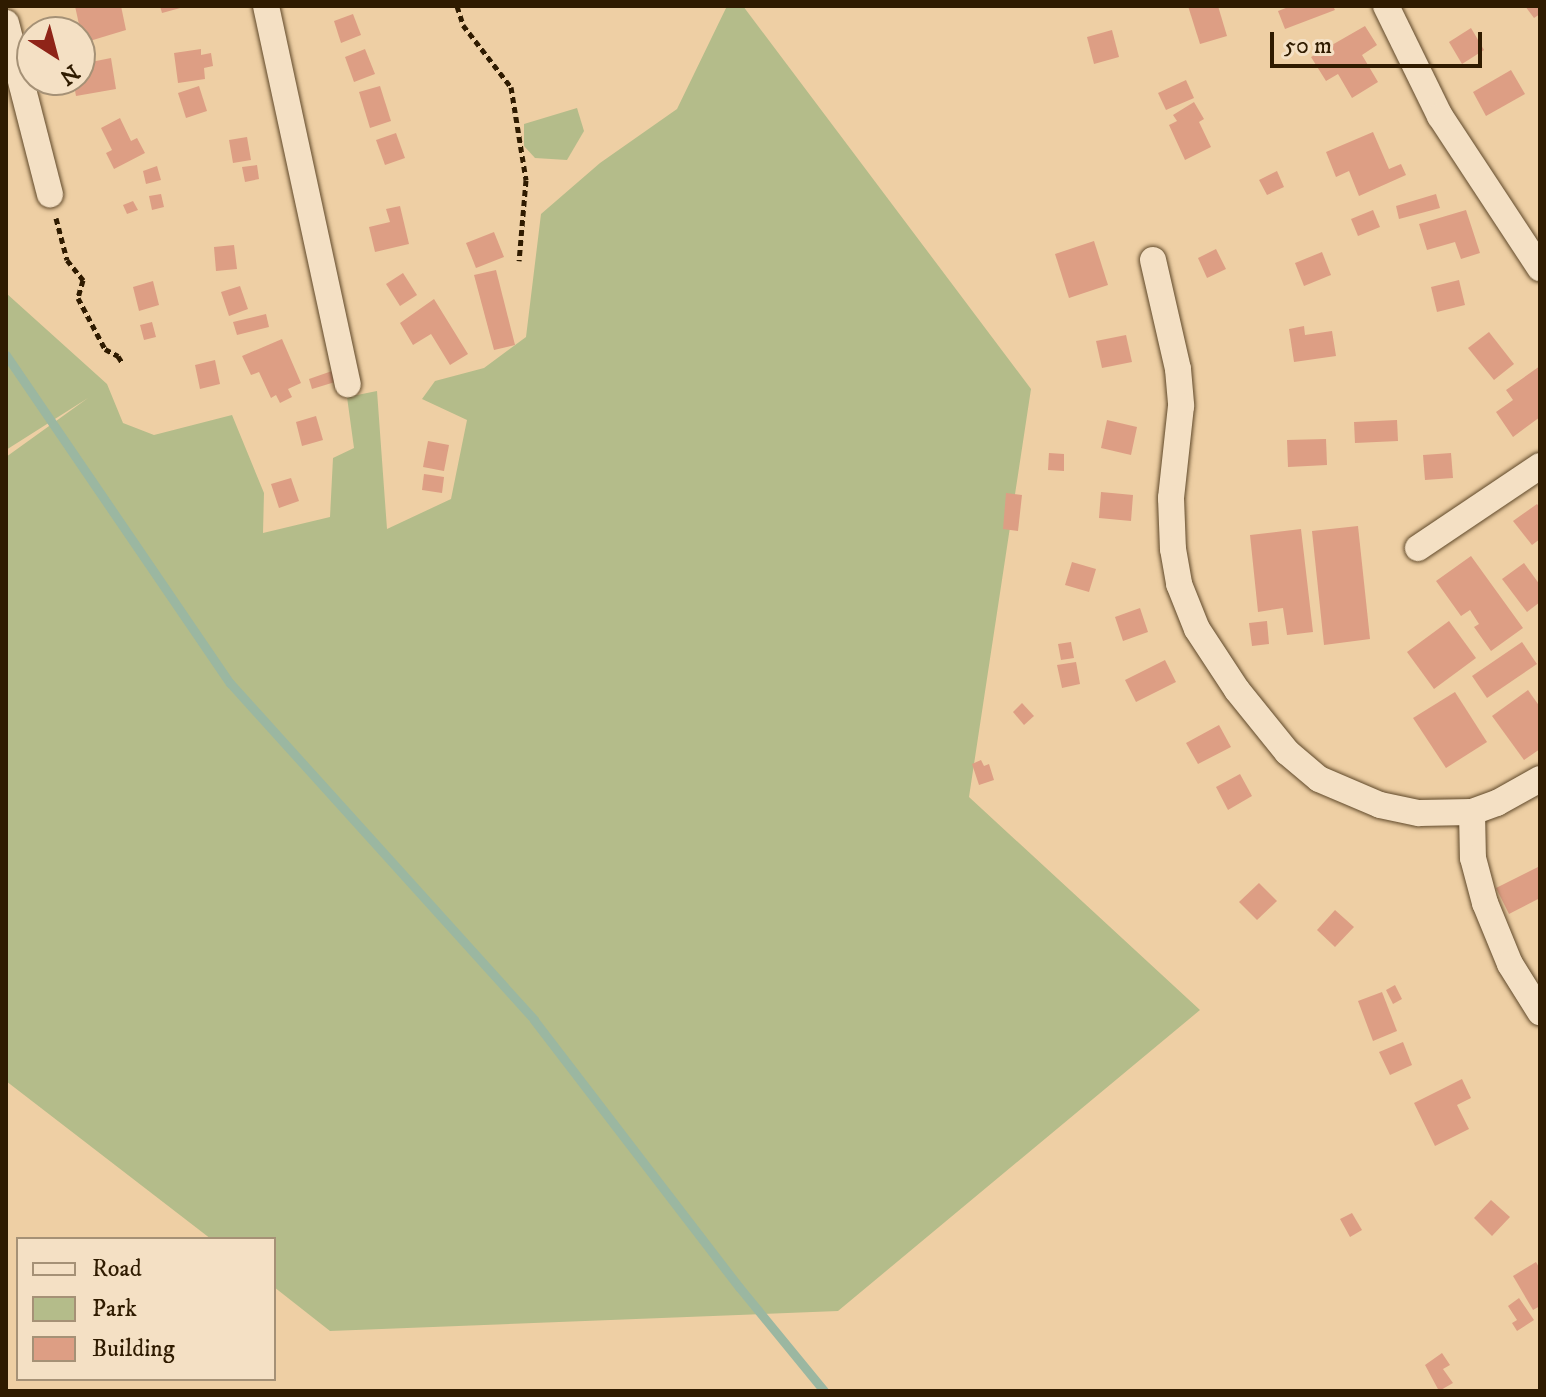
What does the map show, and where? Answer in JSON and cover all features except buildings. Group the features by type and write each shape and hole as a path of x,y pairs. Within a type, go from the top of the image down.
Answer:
{"street":[{"path":"266,6 348,384"},
{"path":"1386,6 1440,116 1540,268"},
{"path":"6,23 12,76 50,194"},
{"path":"1153,260 1171,329 1181,406 1171,498 1173,549 1179,584 1197,629 1257,715 1287,752 1319,779 1380,805 1419,813 1472,812 1497,803 1540,779"},
{"path":"1418,548 1540,466"},
{"path":"1472,812 1473,858 1485,903 1510,964 1540,1012"}],"path":[{"path":"457,6 463,25 511,87 526,180 519,261"},
{"path":"50,194 67,260 83,280 78,298 105,349 118,356 123,364"}],"green space":[{"path":"727,6 743,6 1031,389 969,797 1200,1010 838,1311 330,1331 276,1289 276,1237 208,1237 6,1081 6,457 88,398 6,450 6,293 107,384 123,423 154,435 232,415 264,493 263,533 330,517 333,458 354,448 347,397 377,391 387,529 451,499 467,420 422,399 435,381 484,368 526,337 541,214 600,163 677,109"},
{"path":"577,108 584,131 567,160 535,158 524,146 524,124"}],"waterway":[{"path":"6,355 230,683 534,1020 739,1287 824,1391"}]}
